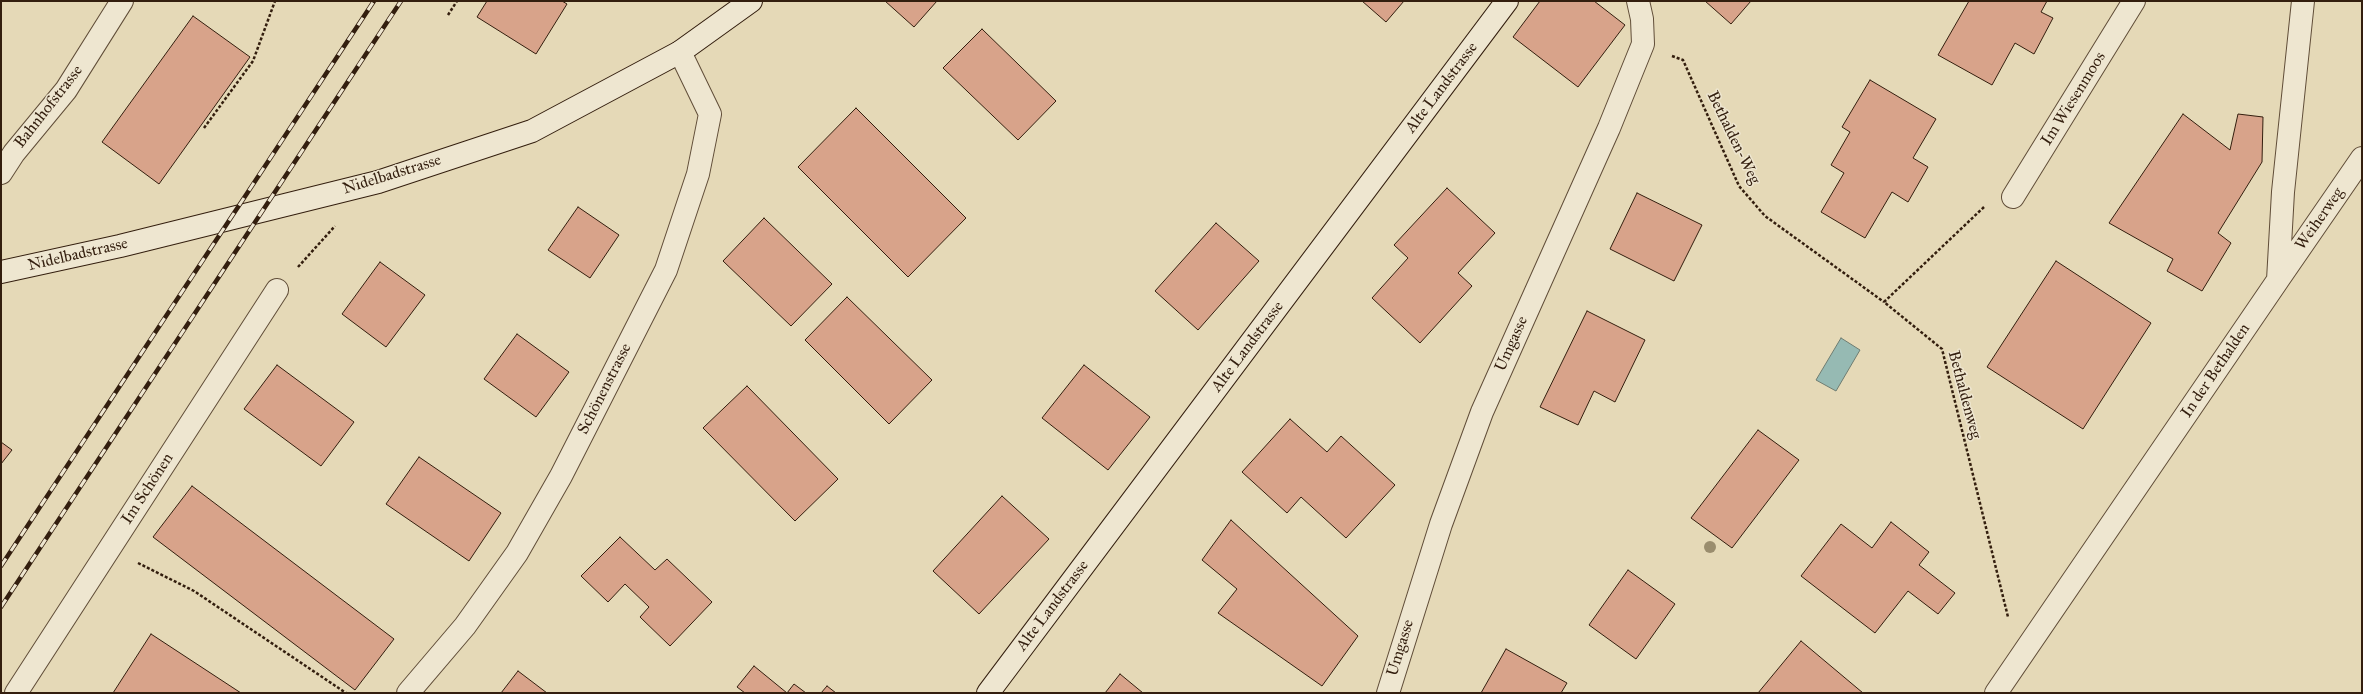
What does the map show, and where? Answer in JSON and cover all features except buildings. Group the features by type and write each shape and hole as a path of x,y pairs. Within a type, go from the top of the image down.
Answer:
{"street":[{"name":"Bahnhofstrasse","path":"1,172 14,153 66,90 122,1"},
{"name":"Nidelbadstrasse","path":"1,272 120,246 378,182 532,131 680,52 751,1"},
{"name":"Alte Landstrasse","path":"988,693 1507,1"},
{"name":"Umgasse","path":"1388,693 1441,524 1482,412 1609,128 1643,44 1638,1"},
{"name":"Im Wiesenmoos","path":"2013,197 2134,1"},
{"path":"2278,280 2284,192 2303,1"},
{"name":"Schönenstrasse","path":"408,693 465,626 517,552 561,476 666,270 698,174 710,114 680,52"},
{"name":"Weiherweg","path":"2278,280 2362,158"},
{"name":"In der Bethalden","path":"1996,693 2278,280"},
{"name":"Im Schönen","path":"20,692 109,549 277,290"}],"path":[{"path":"204,128 253,61 275,1"},
{"path":"448,14 457,1"},
{"name":"Bethalden-Weg","path":"1643,44 1683,60 1739,186 1765,216 1884,302"},
{"path":"1884,302 1989,202 2013,197"},
{"path":"277,290 340,221"},
{"name":"Bethaldenweg","path":"1884,302 1942,349 2019,660"},
{"path":"109,549 194,591 346,693"}],"water":[{"path":"1841,338 1860,350 1836,391 1816,380"}],"railway":[{"path":"1,566 374,1"},
{"path":"1,607 401,1"}]}
